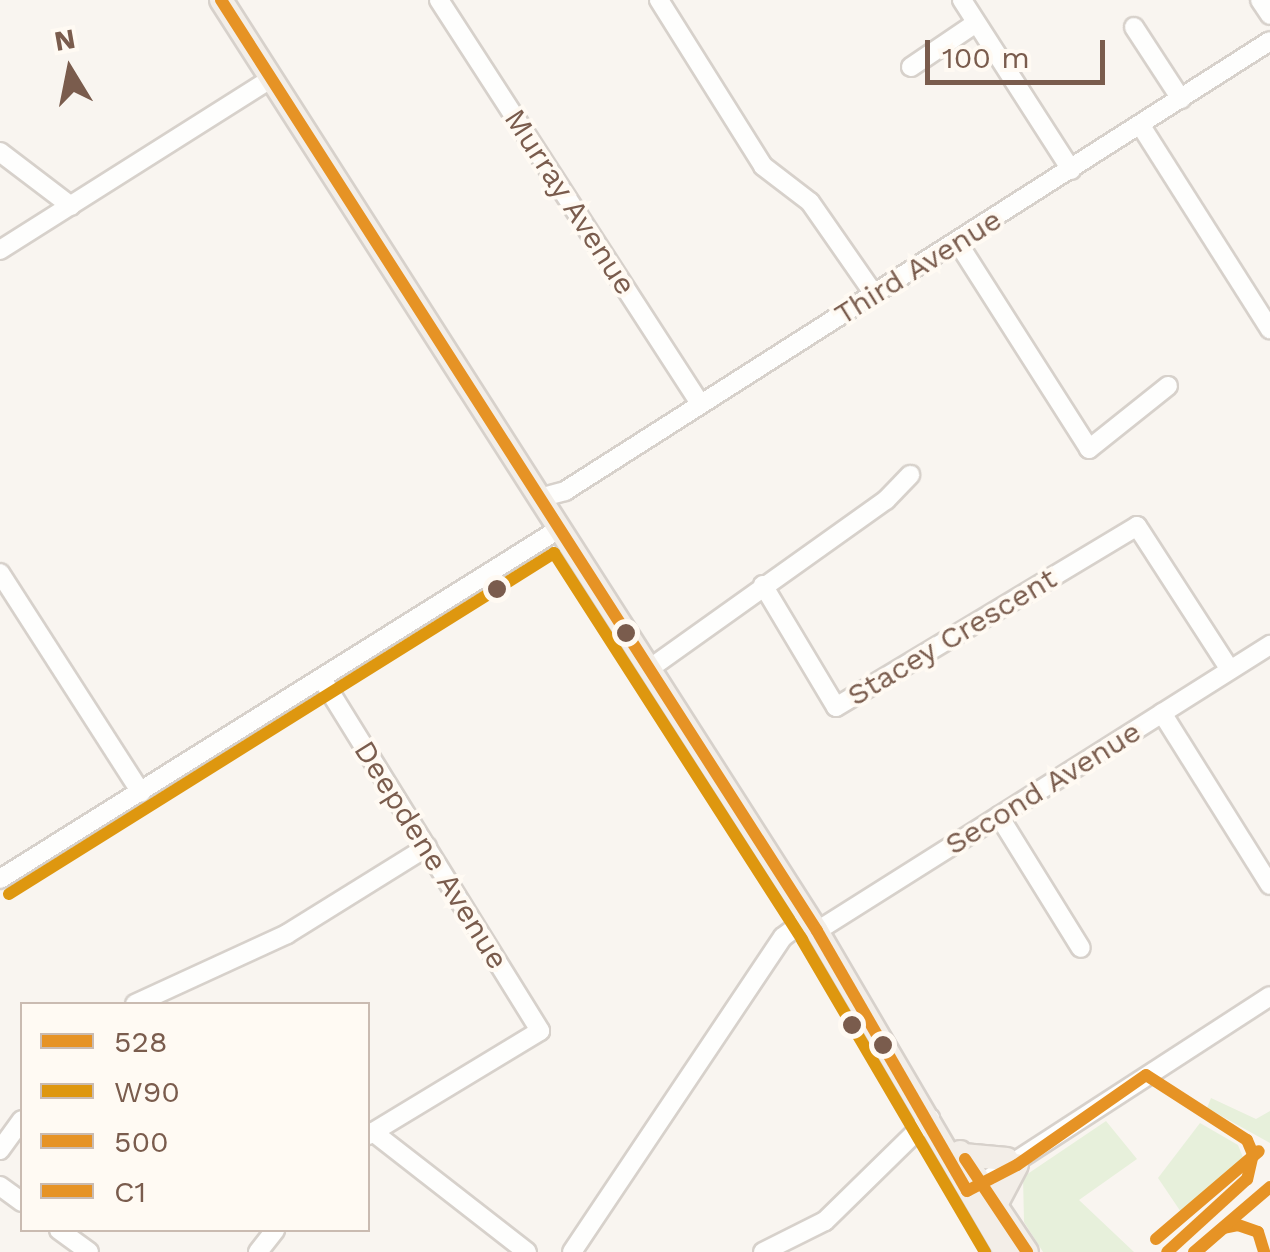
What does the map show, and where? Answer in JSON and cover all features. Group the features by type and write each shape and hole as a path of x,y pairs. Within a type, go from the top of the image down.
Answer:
{"main road":[{"path":"220,0 812,924 933,1123 1027,1252"},
{"path":"933,1123 963,1155 1005,1252"},
{"path":"963,1155 1012,1162 996,1205"}],"street":[{"name":"Murray Avenue","path":"439,0 700,404"},
{"path":"658,0 763,166 810,202 874,294"},
{"path":"962,0 1071,170"},
{"path":"1260,0 1270,15"},
{"path":"911,67 976,23"},
{"path":"1134,26 1181,100"},
{"name":"Third Avenue","path":"550,514 565,491 1270,41"},
{"path":"0,250 270,79"},
{"path":"1141,126 1270,329"},
{"path":"0,152 71,206"},
{"path":"958,242 1089,448 1168,386"},
{"path":"649,670 886,500 910,475"},
{"path":"0,879 322,679 550,514"},
{"name":"Stacey Crescent","path":"763,585 836,707 1137,526 1230,670"},
{"path":"0,573 141,793"},
{"name":"Second Avenue","path":"572,1252 783,938 999,816 1270,645"},
{"name":"Deepdene Avenue","path":"322,679 540,1031 370,1134"},
{"path":"1162,713 1270,885"},
{"path":"999,816 1081,948"},
{"path":"139,1002 287,934 427,848"},
{"path":"977,1185 1270,996"},
{"path":"0,1150 20,1123"},
{"path":"763,1252 825,1221 933,1123"},
{"path":"370,1134 527,1252"},
{"path":"62,1232 90,1252"},
{"path":"258,1252 273,1232"}],"green space":[{"path":"1211,1098 1256,1119 1270,1111 1270,1143 1207,1108"},
{"path":"1106,1121 1137,1159 1079,1200 1134,1252 1043,1252 1024,1222 1023,1177"},
{"path":"1200,1123 1238,1145 1244,1160 1185,1218 1158,1178"}],"transit line":[{"name":"528","path":"221,0 817,931 967,1191 1017,1165 1146,1075 1247,1140 1253,1154 1247,1179 1167,1252"},
{"name":"W90","path":"9,894 554,553 802,940 985,1252"},
{"name":"C1","path":"1156,1239 1259,1151"},
{"name":"528","path":"965,1159 1027,1252"},
{"name":"500","path":"1194,1252 1270,1187"},
{"name":"528","path":"1196,1252 1224,1228 1238,1225 1258,1232 1264,1252"}]}
